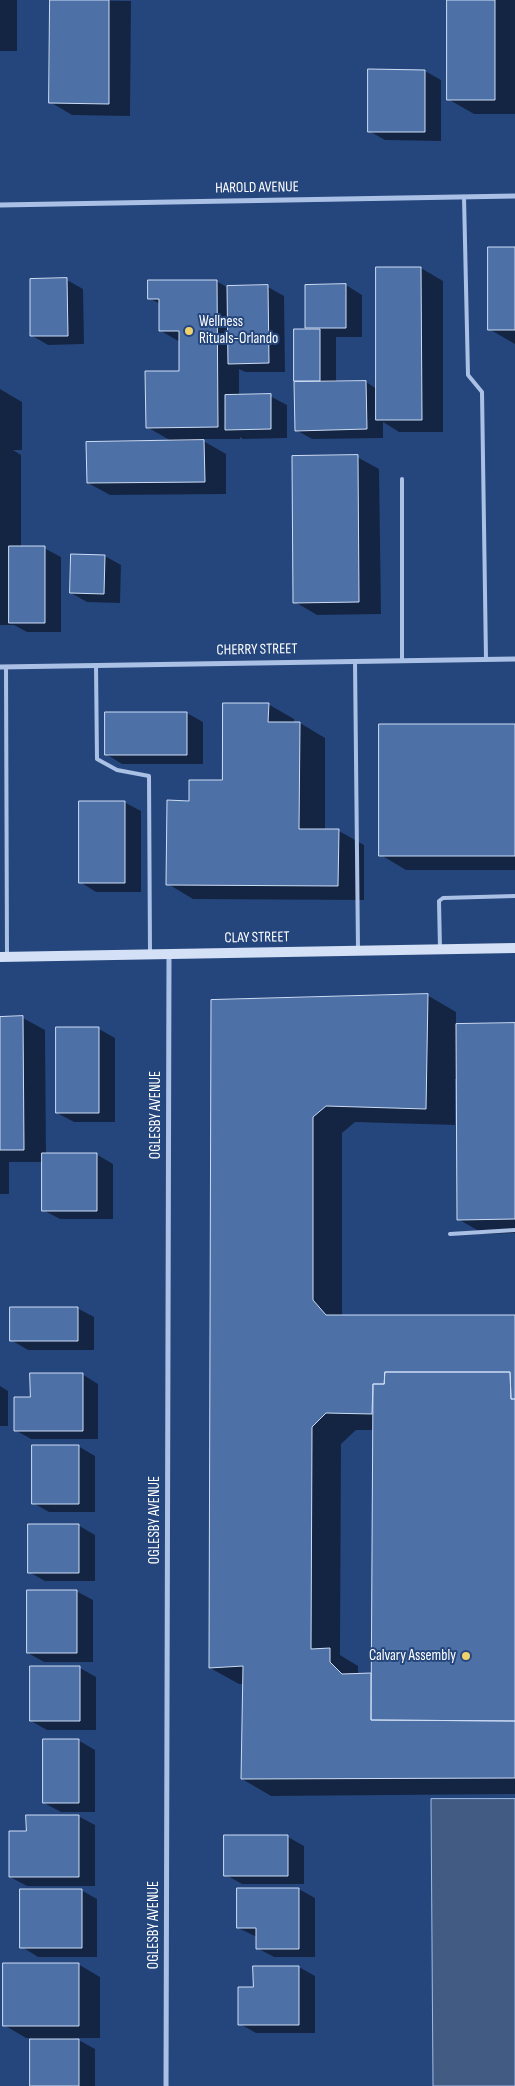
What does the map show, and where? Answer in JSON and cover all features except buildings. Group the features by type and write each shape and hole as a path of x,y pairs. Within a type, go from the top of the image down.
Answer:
{"street":[{"name":"HAROLD AVENUE","path":"0,205 515,196"},
{"name":"CHERRY STREET","path":"3,667 515,659"},
{"name":"CLAY STREET","path":"3,957 515,948"},
{"name":"OGLESBY AVENUE","path":"166,2086 168,955"}],"lane":[{"path":"464,197 468,375 482,392 486,659"},
{"path":"402,479 402,660"},
{"path":"355,661 358,951"},
{"path":"96,665 97,759 117,770 149,776 150,955"},
{"path":"3,667 3,957"},
{"path":"440,949 439,902 443,898 515,896"},
{"path":"450,1234 515,1230"}],"water":[{"path":"431,1799 515,1799 515,2086 433,2086"}],"place":[{"name":"Wellness Rituals-Orlando","path":"189,331"},
{"name":"Calvary Assembly","path":"466,1656"}]}
